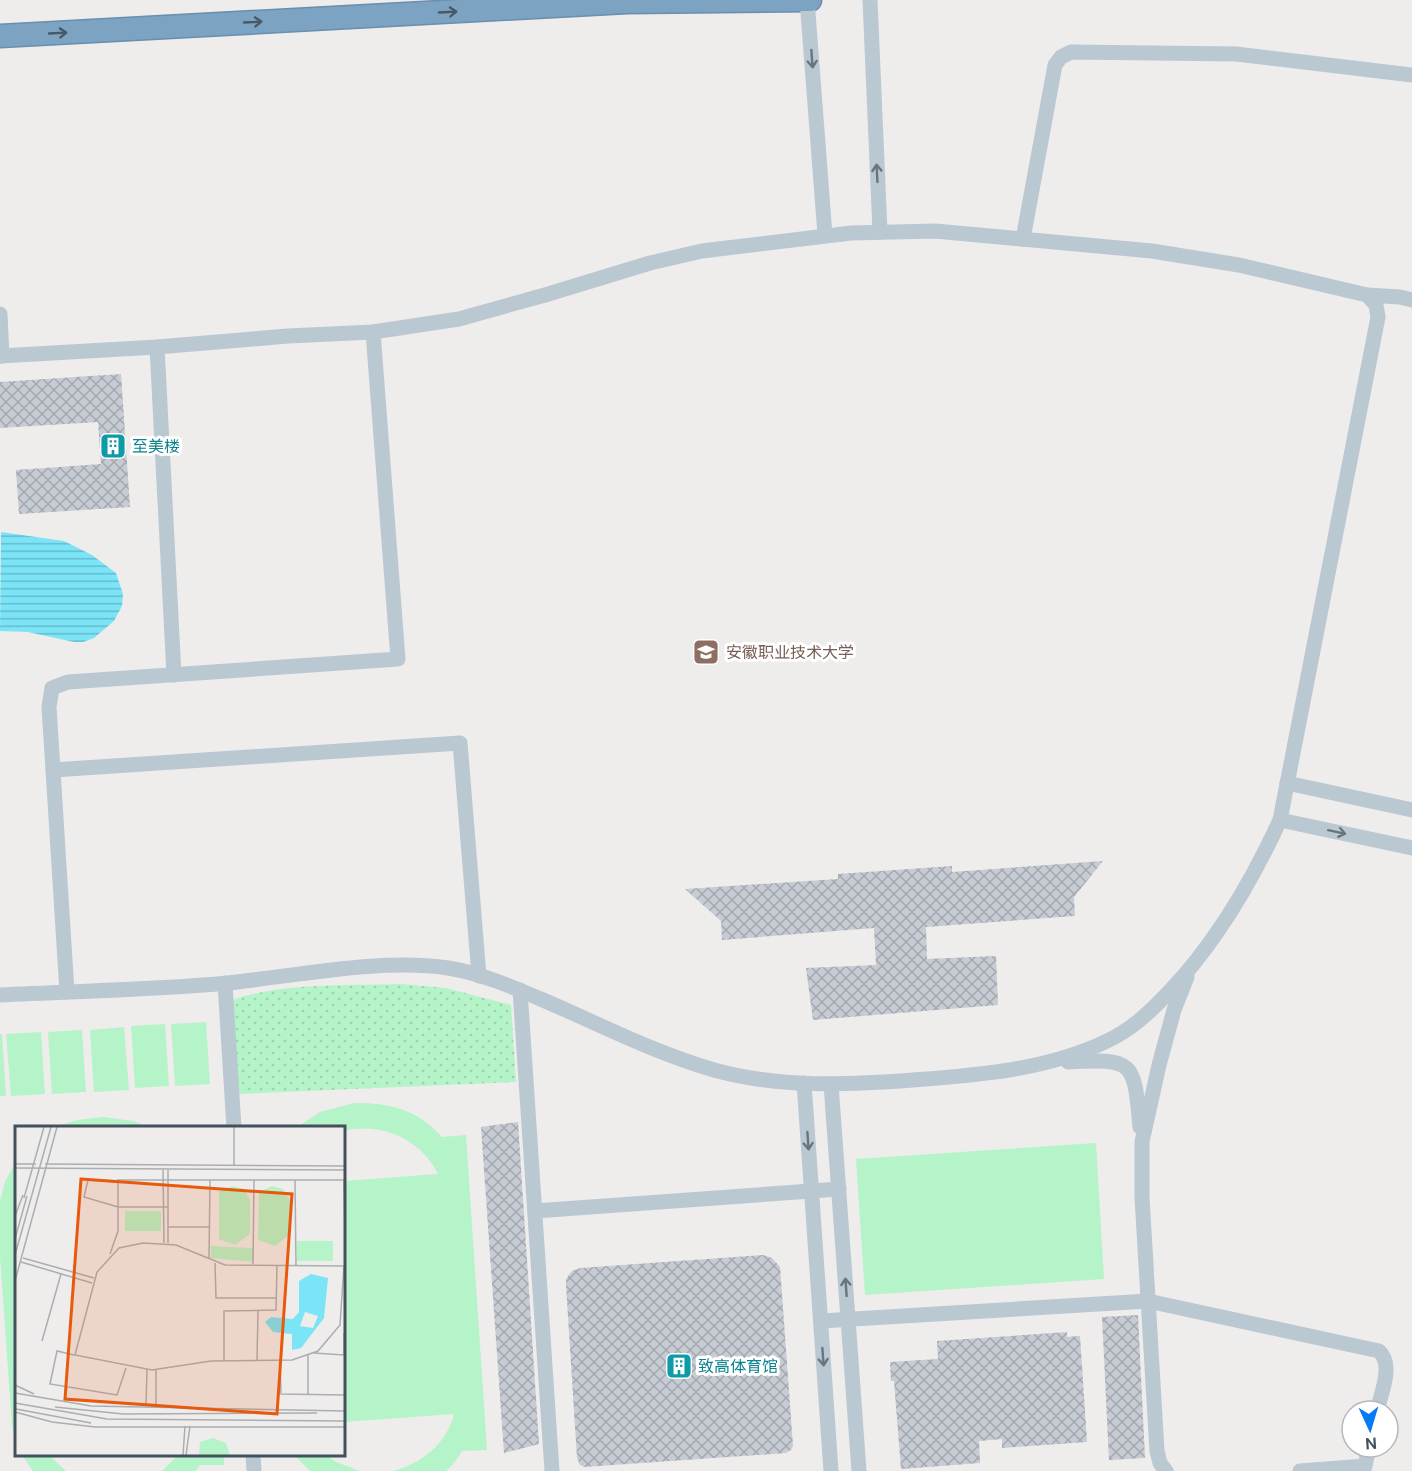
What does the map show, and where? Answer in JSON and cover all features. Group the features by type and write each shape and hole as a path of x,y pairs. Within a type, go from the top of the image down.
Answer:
{"highway":[{"path":"0,36 635,1 809,0"}],"lane":[{"path":"809,0 825,235"},
{"path":"870,0 880,232"},
{"path":"1023,238 1055,65 1061,57 1071,52 1236,54 1412,75"},
{"path":"0,314 1,356 373,332 459,320 650,263 702,251 825,235 934,231 1152,251 1239,265 1367,295 1412,300"},
{"path":"1047,1063 1092,1048 1125,1032 1150,1012 1195,964 1244,891 1280,820 1378,325 1376,305 1367,295"},
{"path":"67,992 49,706 52,688 68,682 398,659 373,332"},
{"path":"157,347 174,675"},
{"path":"53,770 460,743 479,976"},
{"path":"1287,783 1412,810"},
{"path":"1280,820 1412,848"},
{"path":"0,995 225,983 362,968 413,966 449,968 520,990 675,1057 747,1078 853,1084 971,1075 1047,1063 1102,1060 1119,1063 1125,1067 1136,1084 1142,1142 1142,1197 1157,1451 1160,1464 1166,1471"},
{"path":"1142,1142 1174,1010 1189,971"},
{"path":"225,983 234,1126"},
{"path":"520,990 552,1471"},
{"path":"804,1083 831,1471"},
{"path":"831,1084 859,1471"},
{"path":"535,1211 839,1189"},
{"path":"821,1321 1148,1300 1379,1350 1385,1357 1387,1367 1380,1399"},
{"path":"253,1456 254,1471"},
{"path":"1300,1471 1365,1466 1366,1459"}],"green space":[{"path":"402,984 446,988 511,1005 516,1082 239,1094 232,1000 252,994 294,988"},
{"path":"206,1022 210,1084 175,1086 171,1024"},
{"path":"165,1024 169,1086 135,1088 131,1026"},
{"path":"124,1027 129,1090 94,1092 90,1030"},
{"path":"82,1030 86,1092 52,1094 48,1032"},
{"path":"41,1032 45,1094 11,1096 6,1034"},
{"path":"0,1034 2,1034 6,1096 0,1096"},
{"path":"354,1103 379,1104 413,1114 442,1137 466,1135 487,1450 462,1451 446,1471 393,1471 423,1458 431,1451 445,1435 454,1414 345,1422 345,1181 438,1174 421,1151 411,1143 386,1131 372,1129 345,1131 345,1126 299,1126 320,1112"},
{"path":"103,1117 133,1121 146,1126 58,1126 77,1120"},
{"path":"1096,1143 1104,1279 865,1295 856,1159"},
{"path":"15,1163 15,1437 12,1426 0,1257 0,1201 5,1182"},
{"path":"23,1456 50,1456 66,1471 33,1471"},
{"path":"177,1456 224,1456 224,1465 200,1465 196,1471 162,1471"},
{"path":"295,1456 327,1456 336,1462 360,1471 310,1471"}],"water":[{"path":"1,532 64,541 92,555 116,573 123,594 122,606 114,621 94,638 83,642 28,632 0,631"}],"building":[{"name":"至美楼","path":"121,374 130,507 19,514 16,470 101,464 98,422 0,428 0,382"},
{"path":"1103,861 1074,897 1075,916 926,927 927,959 996,956 998,1005 813,1020 806,968 876,965 874,928 722,940 721,921 685,889 838,879 838,874 952,866 952,872"},
{"path":"518,1122 539,1444 504,1453 481,1127"},
{"name":"致高体育馆","path":"763,1255 772,1258 780,1267 793,1446 791,1450 786,1453 584,1467 580,1465 577,1458 566,1285 566,1279 572,1271 580,1268"},
{"path":"1138,1315 1145,1458 1109,1460 1102,1317"},
{"path":"1067,1332 1067,1337 1080,1336 1087,1442 1002,1448 1002,1439 979,1441 980,1463 901,1469 894,1381 891,1381 890,1362 938,1359 937,1341"}],"place":[{"name":"至美楼","path":"113,446"},
{"name":"安徽职业技术大学","path":"706,652"},
{"name":"致高体育馆","path":"679,1366"}]}
